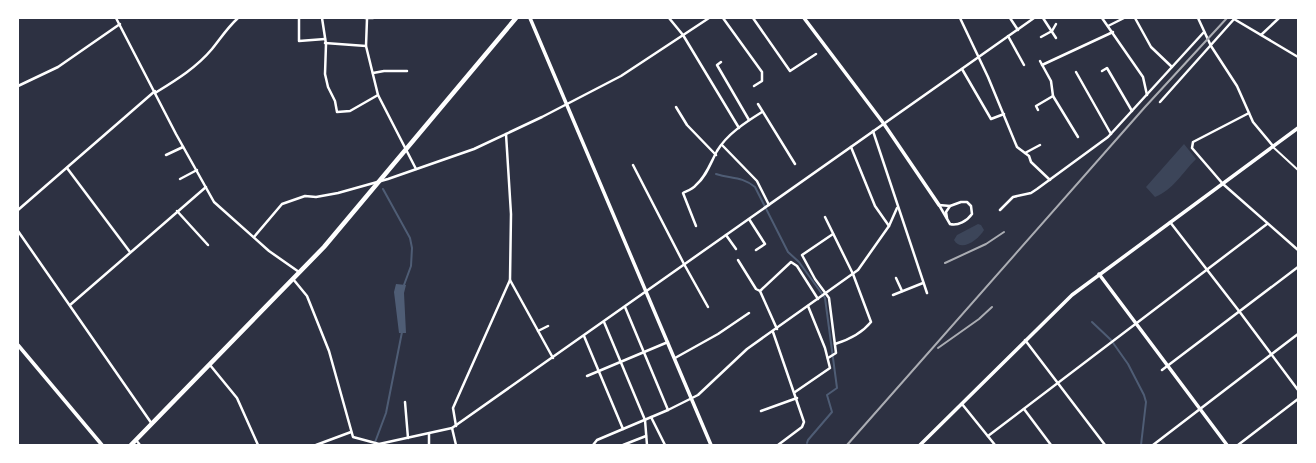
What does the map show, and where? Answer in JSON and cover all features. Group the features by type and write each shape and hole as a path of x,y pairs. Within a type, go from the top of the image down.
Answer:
{"highway":[{"path":"131,445 324,247 516,18"}],"street":[{"path":"116,18 214,202 269,252 300,272"},
{"path":"18,210 155,92 187,74 212,49 222,34 238,18"},
{"path":"299,18 299,41 325,41 366,46"},
{"path":"322,18 325,41 325,74 328,87 335,100 337,112 350,111 378,95"},
{"path":"373,18 366,18 366,46 378,95 416,170"},
{"path":"530,18 711,445"},
{"path":"669,18 683,34 739,128"},
{"path":"254,237 282,204 305,196 338,193 380,181 416,170 467,151 506,134 621,76 709,18"},
{"path":"723,18 762,72 762,81 754,86"},
{"path":"753,18 790,71 816,54"},
{"path":"804,18 884,124 939,205 948,221 953,225 958,224 970,216 972,210 967,202 961,202 950,206 939,205"},
{"path":"960,18 979,57 1017,147 1025,153 1031,162 1050,180"},
{"path":"1010,18 1018,30"},
{"path":"293,280 307,296 329,351 353,437 378,445 452,428 1034,18"},
{"path":"1043,18 1056,38"},
{"path":"1102,18 1143,77 1147,95"},
{"path":"1108,26 1124,18"},
{"path":"1135,18 1151,47 1172,67"},
{"path":"1198,18 1211,46 1232,78 1258,129 1273,147 1298,170"},
{"path":"1160,102 1211,46 1234,18 1298,57"},
{"path":"1261,35 1279,18"},
{"path":"18,86 58,67 120,24"},
{"path":"1041,36 1052,31 1056,24"},
{"path":"1042,65 1113,32"},
{"path":"1000,210 1013,197 1031,193 1050,180 1111,134 1204,32"},
{"path":"1008,36 1024,65"},
{"path":"1040,61 1051,81 1053,96 1078,137"},
{"path":"721,62 717,65 749,120"},
{"path":"1102,71 1107,68 1132,111"},
{"path":"962,69 991,118 1004,114"},
{"path":"373,73 384,71 407,71"},
{"path":"1076,72 1111,134"},
{"path":"1038,110 1036,106 1053,96"},
{"path":"758,104 795,164"},
{"path":"676,107 688,125 716,155"},
{"path":"696,226 682,193 696,185 722,145 739,128 762,112"},
{"path":"1249,113 1192,144 1195,152 1223,184 1298,250"},
{"path":"920,445 1072,295 1298,128"},
{"path":"873,132 897,208 927,293"},
{"path":"456,426 453,408 510,280 511,214 506,134"},
{"path":"722,145 757,181 768,205"},
{"path":"1025,153 1040,145"},
{"path":"166,155 184,147"},
{"path":"851,147 875,206 889,226"},
{"path":"633,165 708,307"},
{"path":"67,168 130,252"},
{"path":"180,179 197,170"},
{"path":"70,305 206,187"},
{"path":"948,221 946,212 950,206"},
{"path":"593,445 597,440 668,410 698,395 747,349 773,332 858,270 889,226 897,208"},
{"path":"177,211 208,245"},
{"path":"825,217 853,274 870,322 865,328 844,341 835,344"},
{"path":"749,219 765,244 756,250"},
{"path":"1170,222 1298,390"},
{"path":"988,436 1267,224"},
{"path":"18,231 152,424"},
{"path":"829,358 836,353 829,298 815,279 802,255 833,234"},
{"path":"726,235 736,249"},
{"path":"738,260 756,289 760,291 777,329"},
{"path":"760,291 791,262 797,266 819,298"},
{"path":"1162,370 1298,267"},
{"path":"1099,274 1227,445"},
{"path":"896,278 902,292"},
{"path":"510,280 553,358"},
{"path":"893,295 923,283"},
{"path":"795,392 830,368 829,358 808,306"},
{"path":"625,307 668,410"},
{"path":"675,358 718,334 749,313"},
{"path":"604,322 645,420 647,445"},
{"path":"538,331 548,326"},
{"path":"773,332 795,392 804,422 802,427 778,445"},
{"path":"1153,445 1298,334"},
{"path":"584,336 623,429"},
{"path":"1025,340 1105,445"},
{"path":"587,376 668,342"},
{"path":"19,347 102,445"},
{"path":"210,365 237,398 258,445"},
{"path":"761,411 797,398"},
{"path":"1238,445 1298,399"},
{"path":"405,402 408,438"},
{"path":"962,404 995,445"},
{"path":"1024,408 1051,445"},
{"path":"651,417 665,445"},
{"path":"452,428 456,445"},
{"path":"316,445 351,432"},
{"path":"429,433 429,445"},
{"path":"624,445 646,436"},
{"path":"136,440 140,445"}],"shaded area":[{"path":"1184,144 1196,159 1173,185 1162,194 1155,197 1146,187"},
{"path":"978,224 981,225 984,230 982,234 974,241 965,245 957,244 954,240 957,235"},
{"path":"396,284 406,285 404,293 406,333 399,333 394,292"}],"waterway":[{"path":"716,174 741,179 755,187 788,252 799,262 825,298 837,388 827,395 832,412 807,443"},
{"path":"383,189 410,238 412,248 411,266 404,285"},
{"path":"1092,322 1111,340 1128,364 1144,395 1146,402 1141,445"},
{"path":"374,445 386,413 402,332"}],"railway":[{"path":"847,445 1145,107 1227,18"},
{"path":"945,263 986,244 1004,232"},
{"path":"938,348 979,319 992,307"}]}
